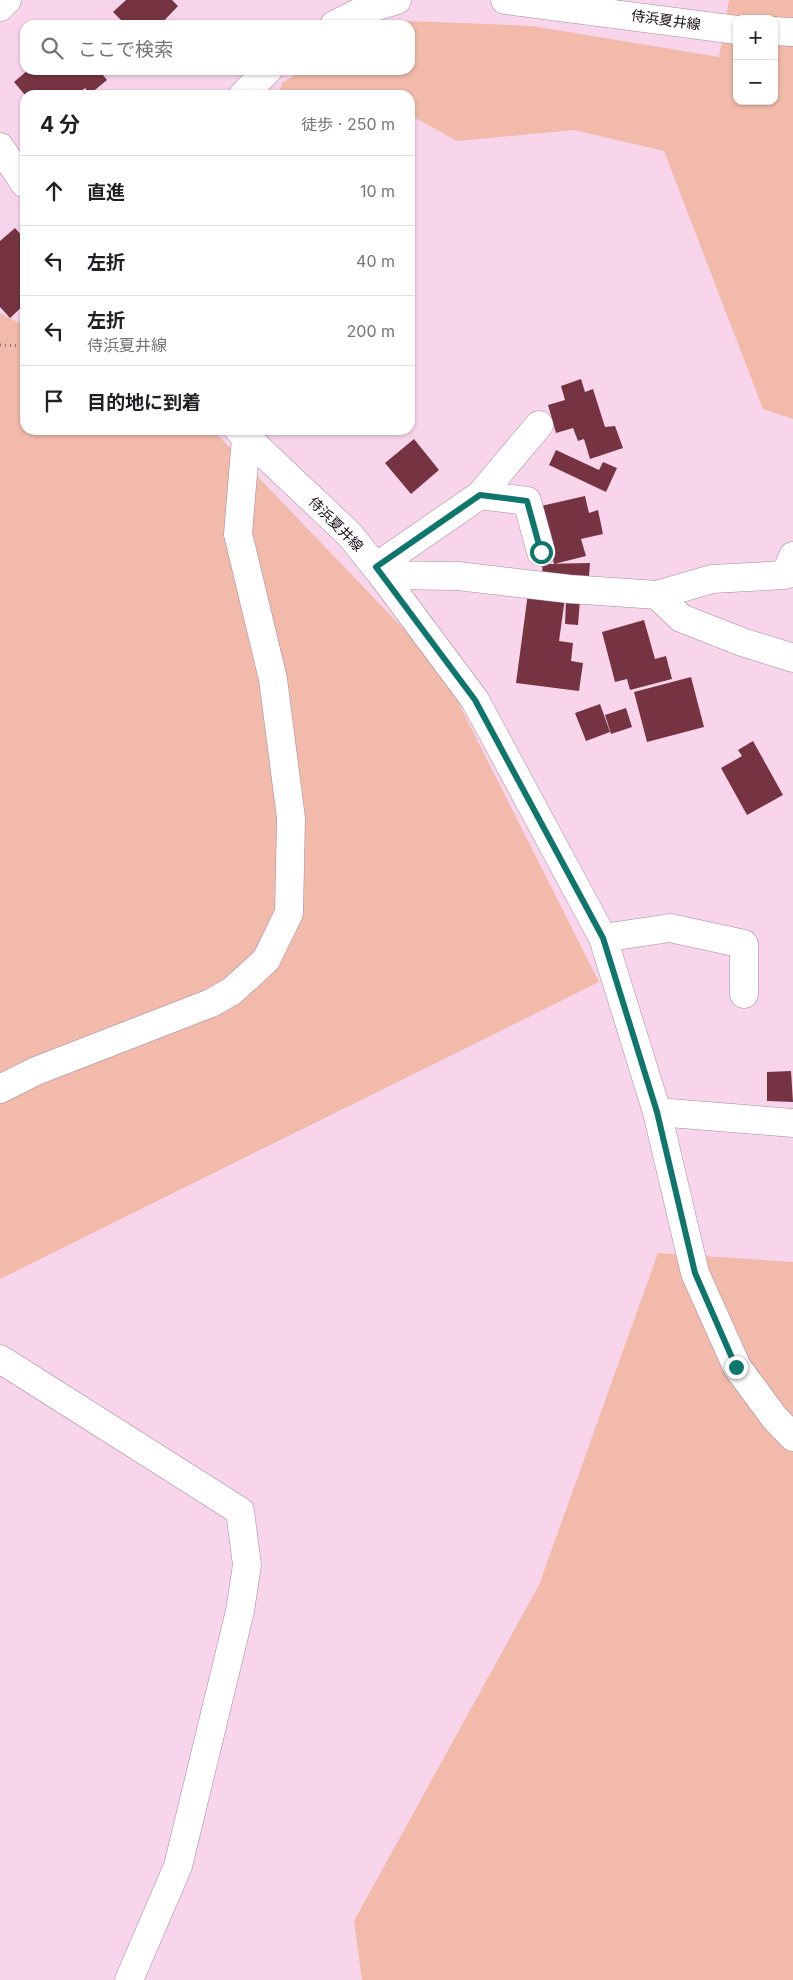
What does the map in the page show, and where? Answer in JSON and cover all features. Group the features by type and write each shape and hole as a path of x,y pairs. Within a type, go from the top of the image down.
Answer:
{"street":[{"path":"0,8 7,0"},
{"path":"344,20 364,10 396,0"},
{"name":"侍浜夏井線","path":"505,0 733,29"},
{"path":"778,31 793,32"},
{"path":"248,90 263,75"},
{"path":"0,147 20,177"},
{"path":"379,571 480,495 539,425"},
{"path":"0,1089 36,1071 211,1003 232,991 266,960 289,913 291,818 274,689 238,534 242,435"},
{"name":"侍浜夏井線","path":"243,435 350,536 379,571 475,700 603,938 657,1112 695,1273 736,1367 774,1417 793,1437"},
{"path":"480,495 527,501 541,552"},
{"path":"379,571 458,576 569,589 657,595 712,579 785,575 793,556"},
{"path":"657,595 681,618 742,642 793,658"},
{"path":"603,938 670,928 744,944 744,994"},
{"path":"657,1112 793,1123"},
{"path":"0,1359 240,1511 247,1565 240,1611 178,1866 129,1980"}],"path":[{"path":"0,345 20,346"}],"shaded area":[{"path":"729,0 793,0 793,419 763,409 664,151 574,130 457,141 415,118 415,90 280,90 282,83 295,75 415,75 415,21 532,26 719,57"},
{"path":"0,313 20,323 20,435 218,435 441,668 599,982 0,1279"},
{"path":"658,1253 793,1262 793,1980 362,1980 354,1921 539,1585"}],"building":[{"path":"126,0 172,0 178,6 165,20 121,20 113,12"},
{"path":"22,75 103,75 107,80 95,90 87,90 85,88 83,90 21,90 14,82"},
{"path":"15,228 20,234 20,309 10,318 0,307 0,241"},
{"path":"581,379 585,392 593,389 605,427 615,426 623,448 590,459 584,439 578,441 573,428 556,433 548,405 565,400 561,386"},
{"path":"414,439 439,470 411,494 385,463"},
{"path":"556,450 599,470 603,462 617,468 606,492 549,465"},
{"path":"585,496 589,513 598,510 603,534 581,539 586,556 554,564 541,506"},
{"path":"590,563 589,576 543,579 542,564"},
{"path":"528,593 565,598 559,641 573,643 571,661 583,663 579,691 516,683"},
{"path":"566,600 580,600 578,625 565,624"},
{"path":"644,620 655,659 666,656 672,679 630,690 627,679 615,682 602,632"},
{"path":"691,677 704,727 647,742 634,692"},
{"path":"600,704 610,732 586,741 575,713"},
{"path":"626,708 632,727 611,734 605,715"},
{"path":"753,741 783,795 747,815 721,768 742,756 738,750"},
{"path":"791,1071 793,1102 767,1101 767,1072"}],"route":[{"path":"541,552 527,501 480,495 376,567 475,700 603,938 657,1112 695,1273 736,1367"}]}
